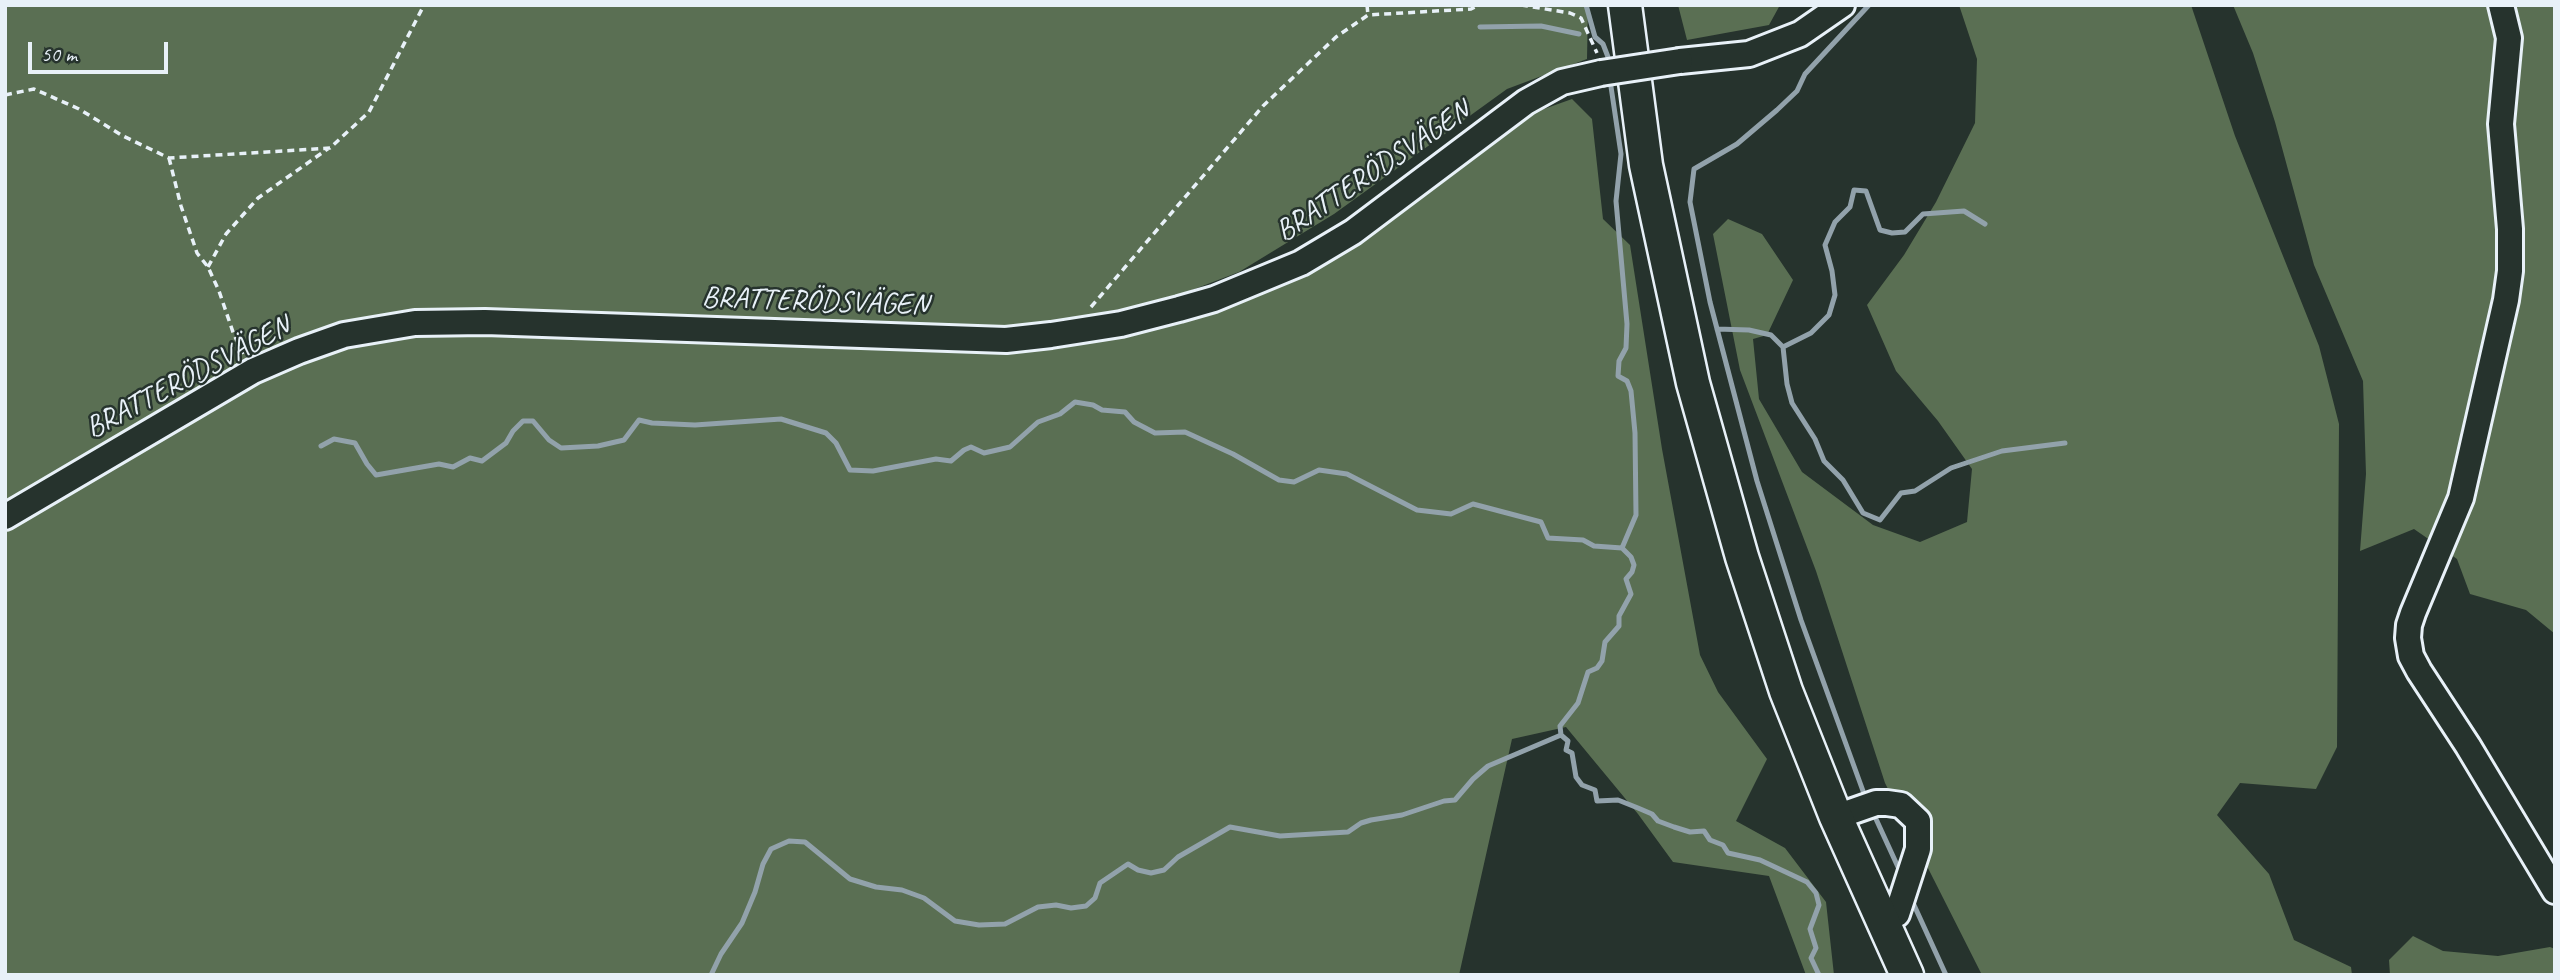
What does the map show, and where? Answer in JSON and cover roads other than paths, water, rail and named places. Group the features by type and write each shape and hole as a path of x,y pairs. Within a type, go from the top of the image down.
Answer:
{"main road":[{"path":"1625,5 1647,165 1693,383 1742,558 1786,691 1925,975"},
{"path":"1644,5 1665,161 1711,378 1760,553 1804,682 1844,814 1907,975"}],"street":[{"name":"BRATTERÖDSVÄGEN","path":"5,517 253,372 299,351 344,335 415,323 485,322 1006,340 1121,324 1214,299 1301,263 1353,232 1526,102 1562,82 1680,61 1749,54 1800,34 1842,5"},
{"path":"2501,5 2509,38 2501,124 2510,229 2507,300 2461,498 2413,613 2408,638 2411,656 2419,671 2555,891"},
{"path":"1844,814 1876,803 1894,804 1901,805 1918,821 1918,849 1897,914"}],"waterway":[{"path":"1586,5 1595,37 1603,44 1608,57 1608,67"},
{"path":"1863,791 1801,620 1757,481 1710,302 1690,202 1694,169 1737,144 1777,110 1797,91 1805,74 1869,5"},
{"path":"1480,27 1541,26 1579,34"},
{"path":"1610,80 1621,154 1616,201 1627,324 1626,348 1619,361 1618,376 1627,381 1631,391 1635,433 1636,515 1622,548 1631,557 1634,565 1626,579 1631,594 1619,616 1619,626 1605,642 1602,661 1597,668 1588,672 1578,703 1560,726 1561,735 1568,741 1566,750 1572,753 1576,777 1582,785 1595,790 1597,801 1618,800 1652,814 1658,821 1674,827 1690,832 1704,831 1710,840 1723,845 1728,853 1760,860 1807,882 1816,893 1819,905 1810,929 1816,948 1811,958 1819,975"},
{"path":"1783,347 1811,333 1829,315 1835,295 1825,245 1835,222 1850,207 1854,190 1866,191 1880,230 1905,232 1923,214 1964,211 1985,224"},
{"path":"1717,329 1749,330 1771,335 1783,347 1792,403 1815,439 1824,461 1843,480 1863,513 1880,520 1901,493 1915,491 1951,468 2002,451 2065,443"},
{"path":"321,446 334,439 355,443 376,475 439,464 453,467 470,458 482,461 506,443 523,421 533,421 549,440 561,448 598,446 624,440 639,420 695,425 781,419 826,433 836,443 850,470 873,471 936,459 951,461 971,447 984,453 1010,447 1038,422 1060,414 1075,402 1093,405 1102,410 1125,412 1134,422 1155,433 1185,432 1233,454 1279,480 1294,482 1319,470 1347,474 1417,510 1451,514 1473,504 1541,522 1548,538 1583,540 1594,546 1622,548"},
{"path":"711,975 721,954 742,923 771,849 789,841 805,842 850,879 876,887 902,890 924,898 955,921 979,925 1005,924 1038,907 1086,906 1095,898 1100,883 1128,864 1151,873 1164,870 1178,857 1230,827 1280,836 1348,832 1371,820 1402,815 1455,800 1488,766 1561,735"},
{"path":"1876,819 1898,867"},
{"path":"1914,905 1946,975"}]}
